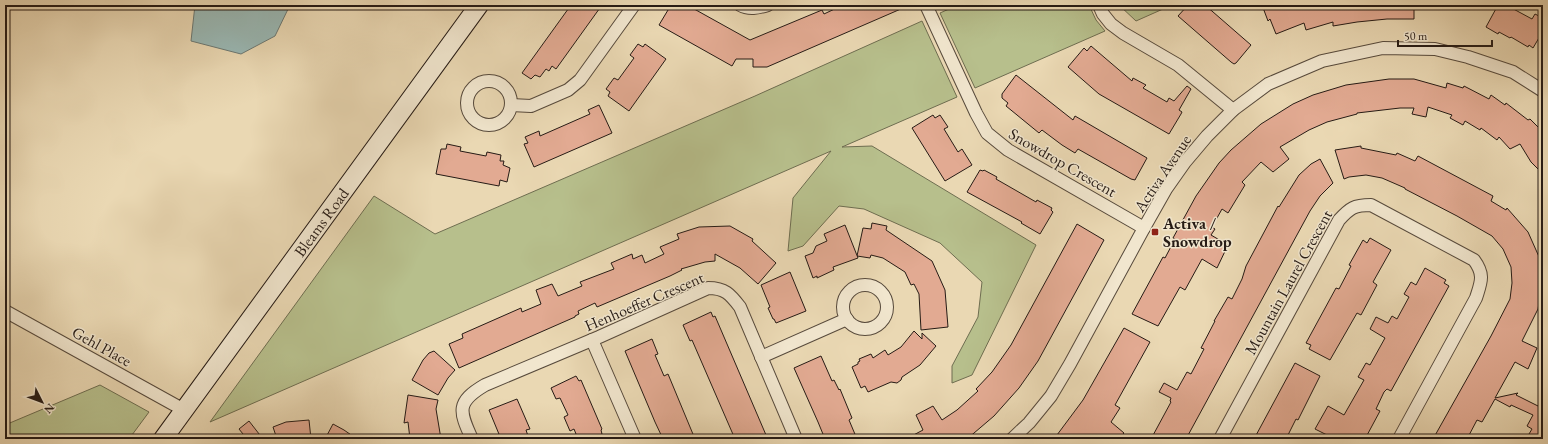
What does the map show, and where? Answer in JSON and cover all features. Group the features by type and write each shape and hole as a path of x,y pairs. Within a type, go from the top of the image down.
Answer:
{"main road":[{"name":"Bleams Road","path":"163,439 479,5"}],"street":[{"path":"511,105 531,106 568,90 580,80 634,5"},
{"path":"740,5 746,8 755,8 768,5"},
{"name":"Snowdrop Crescent","path":"926,5 976,113 987,133 1008,150 1144,228"},
{"path":"1099,5 1103,14 1111,24 1123,33 1178,65 1233,110"},
{"name":"Activa Avenue","path":"1012,439 1029,423 1051,396 1144,228 1166,190 1185,162 1207,136 1233,110 1268,84 1322,61 1383,48 1435,49 1468,57 1513,72 1542,89"},
{"name":"Mountain Laurel Crescent","path":"1220,439 1339,220 1348,210 1358,205 1370,204 1474,260 1480,268 1482,281 1476,298 1399,439"},
{"name":"Henhoeffer Crescent","path":"472,439 464,421 462,411 464,402 474,392 485,385 592,340 708,288 717,288 732,296 740,307 796,439"},
{"name":"Gehl Place","path":"5,311 184,410"},
{"path":"761,357 847,319"},
{"path":"592,340 635,439"}],"green space":[{"path":"958,5 1089,5 1096,20 1105,31 975,88 940,13"},
{"path":"1119,5 1172,5 1136,21"},
{"path":"922,21 957,97 842,147 872,146 1036,245 972,375 952,383 952,366 978,317 982,282 940,243 864,209 839,206 803,246 788,251 793,198 831,151 210,422 374,196 435,234 755,96"},
{"path":"100,385 149,412 129,439 5,439 5,425"}],"water":[{"path":"195,5 290,5 275,36 241,54 191,41"}],"building":[{"path":"571,5 602,5 556,69 552,66 549,71 546,69 540,77 535,75 531,79 522,73"},
{"path":"671,5 687,5 750,40 822,10 824,14 843,5 910,5 767,67 753,67 753,59 736,59 732,66 659,25"},
{"path":"1188,5 1205,5 1251,45 1236,63 1234,64 1231,62 1178,16"},
{"path":"1262,5 1414,5 1414,19 1387,19 1333,26 1333,22 1306,30 1304,23 1276,34 1270,19 1268,21"},
{"path":"1498,5 1506,5 1532,19 1535,14 1543,18 1543,31 1533,48 1529,45 1528,47 1499,32 1498,34 1486,27"},
{"path":"638,44 643,47 645,44 666,59 629,111 608,96 610,92 606,89 614,78 618,80 634,58 630,55"},
{"path":"1091,46 1132,81 1133,78 1146,85 1143,88 1167,102 1169,98 1174,101 1187,86 1191,89 1179,110 1182,112 1169,134 1099,94 1068,67 1084,48 1087,51"},
{"path":"1016,75 1073,120 1075,116 1147,158 1135,180 1078,149 1075,153 1042,130 1039,133 1006,106 1008,103 1002,98 1002,94"},
{"path":"1389,79 1414,79 1446,88 1447,83 1463,88 1464,86 1489,99 1491,95 1505,105 1506,103 1528,120 1530,119 1543,132 1543,174 1531,162 1520,144 1510,149 1499,137 1497,140 1481,128 1480,130 1465,121 1463,125 1450,118 1452,115 1428,107 1426,117 1412,114 1414,108 1400,108 1357,113 1327,122 1309,130 1280,147 1289,159 1273,172 1261,162 1242,182 1245,185 1228,213 1222,209 1212,227 1215,229 1211,235 1228,245 1217,268 1202,259 1185,290 1180,287 1158,326 1132,314 1163,257 1165,258 1175,239 1173,238 1196,196 1219,163 1231,150 1261,124 1293,104 1313,95 1346,85"},
{"path":"599,105 612,133 534,167 524,144 528,143 525,137 539,131 540,136 590,114 588,110"},
{"path":"933,115 935,118 940,115 948,127 944,129 958,152 962,149 972,165 945,181 912,128"},
{"path":"447,144 461,147 460,151 486,156 487,152 501,155 500,161 504,161 503,165 510,168 507,182 500,180 499,186 436,174 441,149 446,149"},
{"path":"1361,146 1361,148 1396,155 1397,153 1415,161 1418,156 1493,196 1491,201 1506,210 1507,208 1528,232 1540,259 1542,285 1538,309 1522,341 1537,348 1528,369 1515,362 1495,398 1518,393 1516,395 1538,406 1543,396 1543,439 1526,439 1532,429 1527,426 1533,415 1511,405 1510,407 1495,399 1482,422 1477,420 1467,439 1433,439 1510,299 1512,283 1511,267 1503,249 1492,236 1405,188 1382,178 1366,175 1344,179 1335,150"},
{"path":"1320,159 1333,183 1320,196 1310,211 1186,439 1151,439 1171,402 1171,398 1159,392 1164,383 1177,390 1187,372 1191,374 1204,349 1201,348 1214,321 1228,297 1232,299 1242,279 1246,266 1278,206 1279,207 1299,175 1311,164"},
{"path":"980,170 984,170 997,177 996,179 1036,202 1037,200 1052,208 1051,210 1053,212 1040,234 1021,223 1022,222 967,192"},
{"path":"872,223 887,226 886,230 932,261 945,290 948,327 921,330 919,294 914,284 911,285 905,272 883,258 871,255 870,258 857,256 863,228 871,229"},
{"path":"1077,224 1104,240 1038,361 1019,388 994,416 967,439 906,439 923,430 916,415 933,406 942,420 957,410 978,391 976,389 992,372 1011,345"},
{"path":"845,225 858,258 833,267 834,270 817,278 817,276 813,278 805,256 813,253 816,246 827,241 824,234"},
{"path":"730,226 753,239 752,241 776,263 758,284 740,268 715,254 715,261 705,262 681,269 682,270 670,276 597,307 595,303 578,311 579,314 575,317 459,368 449,344 463,338 462,334 521,308 522,312 541,304 536,290 552,284 558,296 582,286 580,282 614,269 611,263 632,254 633,259 642,255 645,263 664,254 660,247 679,239 677,234 699,227"},
{"path":"1370,238 1391,250 1373,282 1377,285 1361,315 1357,313 1330,360 1309,349 1311,345 1306,343 1336,288 1339,289 1351,266 1349,265 1363,240 1367,243"},
{"path":"1425,268 1446,280 1444,283 1449,286 1391,391 1387,389 1384,392 1376,409 1380,411 1365,439 1325,439 1327,435 1315,429 1328,406 1344,415 1364,380 1358,377 1366,363 1370,365 1385,338 1370,329 1376,317 1388,323 1392,316 1397,319 1409,297 1404,294 1411,282 1416,285"},
{"path":"790,272 806,311 776,323 768,308 770,307 761,285"},
{"path":"711,312 713,317 715,316 766,435 756,439 735,439 692,340 690,341 683,325"},
{"path":"1124,328 1150,342 1115,405 1120,408 1111,422 1124,433 1119,439 1054,439 1083,400"},
{"path":"914,331 922,339 922,333 936,346 920,365 902,377 897,383 891,382 868,392 865,386 861,388 852,367 858,364 860,361 859,359 871,354 873,358 885,350 888,355 901,347"},
{"path":"652,339 658,354 655,355 664,376 668,374 695,439 663,439 655,422 625,351"},
{"path":"434,351 455,370 448,378 438,395 412,380 423,360 429,353"},
{"path":"821,356 832,381 834,380 839,390 840,389 852,418 849,420 857,439 825,439 794,368"},
{"path":"1295,363 1320,376 1298,420 1296,419 1286,439 1254,439"},
{"path":"576,376 579,381 581,380 602,429 602,434 591,439 578,439 574,429 570,431 564,417 568,415 560,398 556,399 551,388"},
{"path":"408,395 438,400 436,409 441,439 410,439 408,422 404,423"},
{"path":"517,399 530,429 526,430 529,439 501,439 489,410"},
{"path":"309,420 311,439 277,439 273,427 286,422"},
{"path":"249,421 263,439 247,439 239,429"},
{"path":"333,424 344,430 357,439 325,439"}],"place":[{"name":"Activa / Snowdrop","path":"1155,232"}]}
